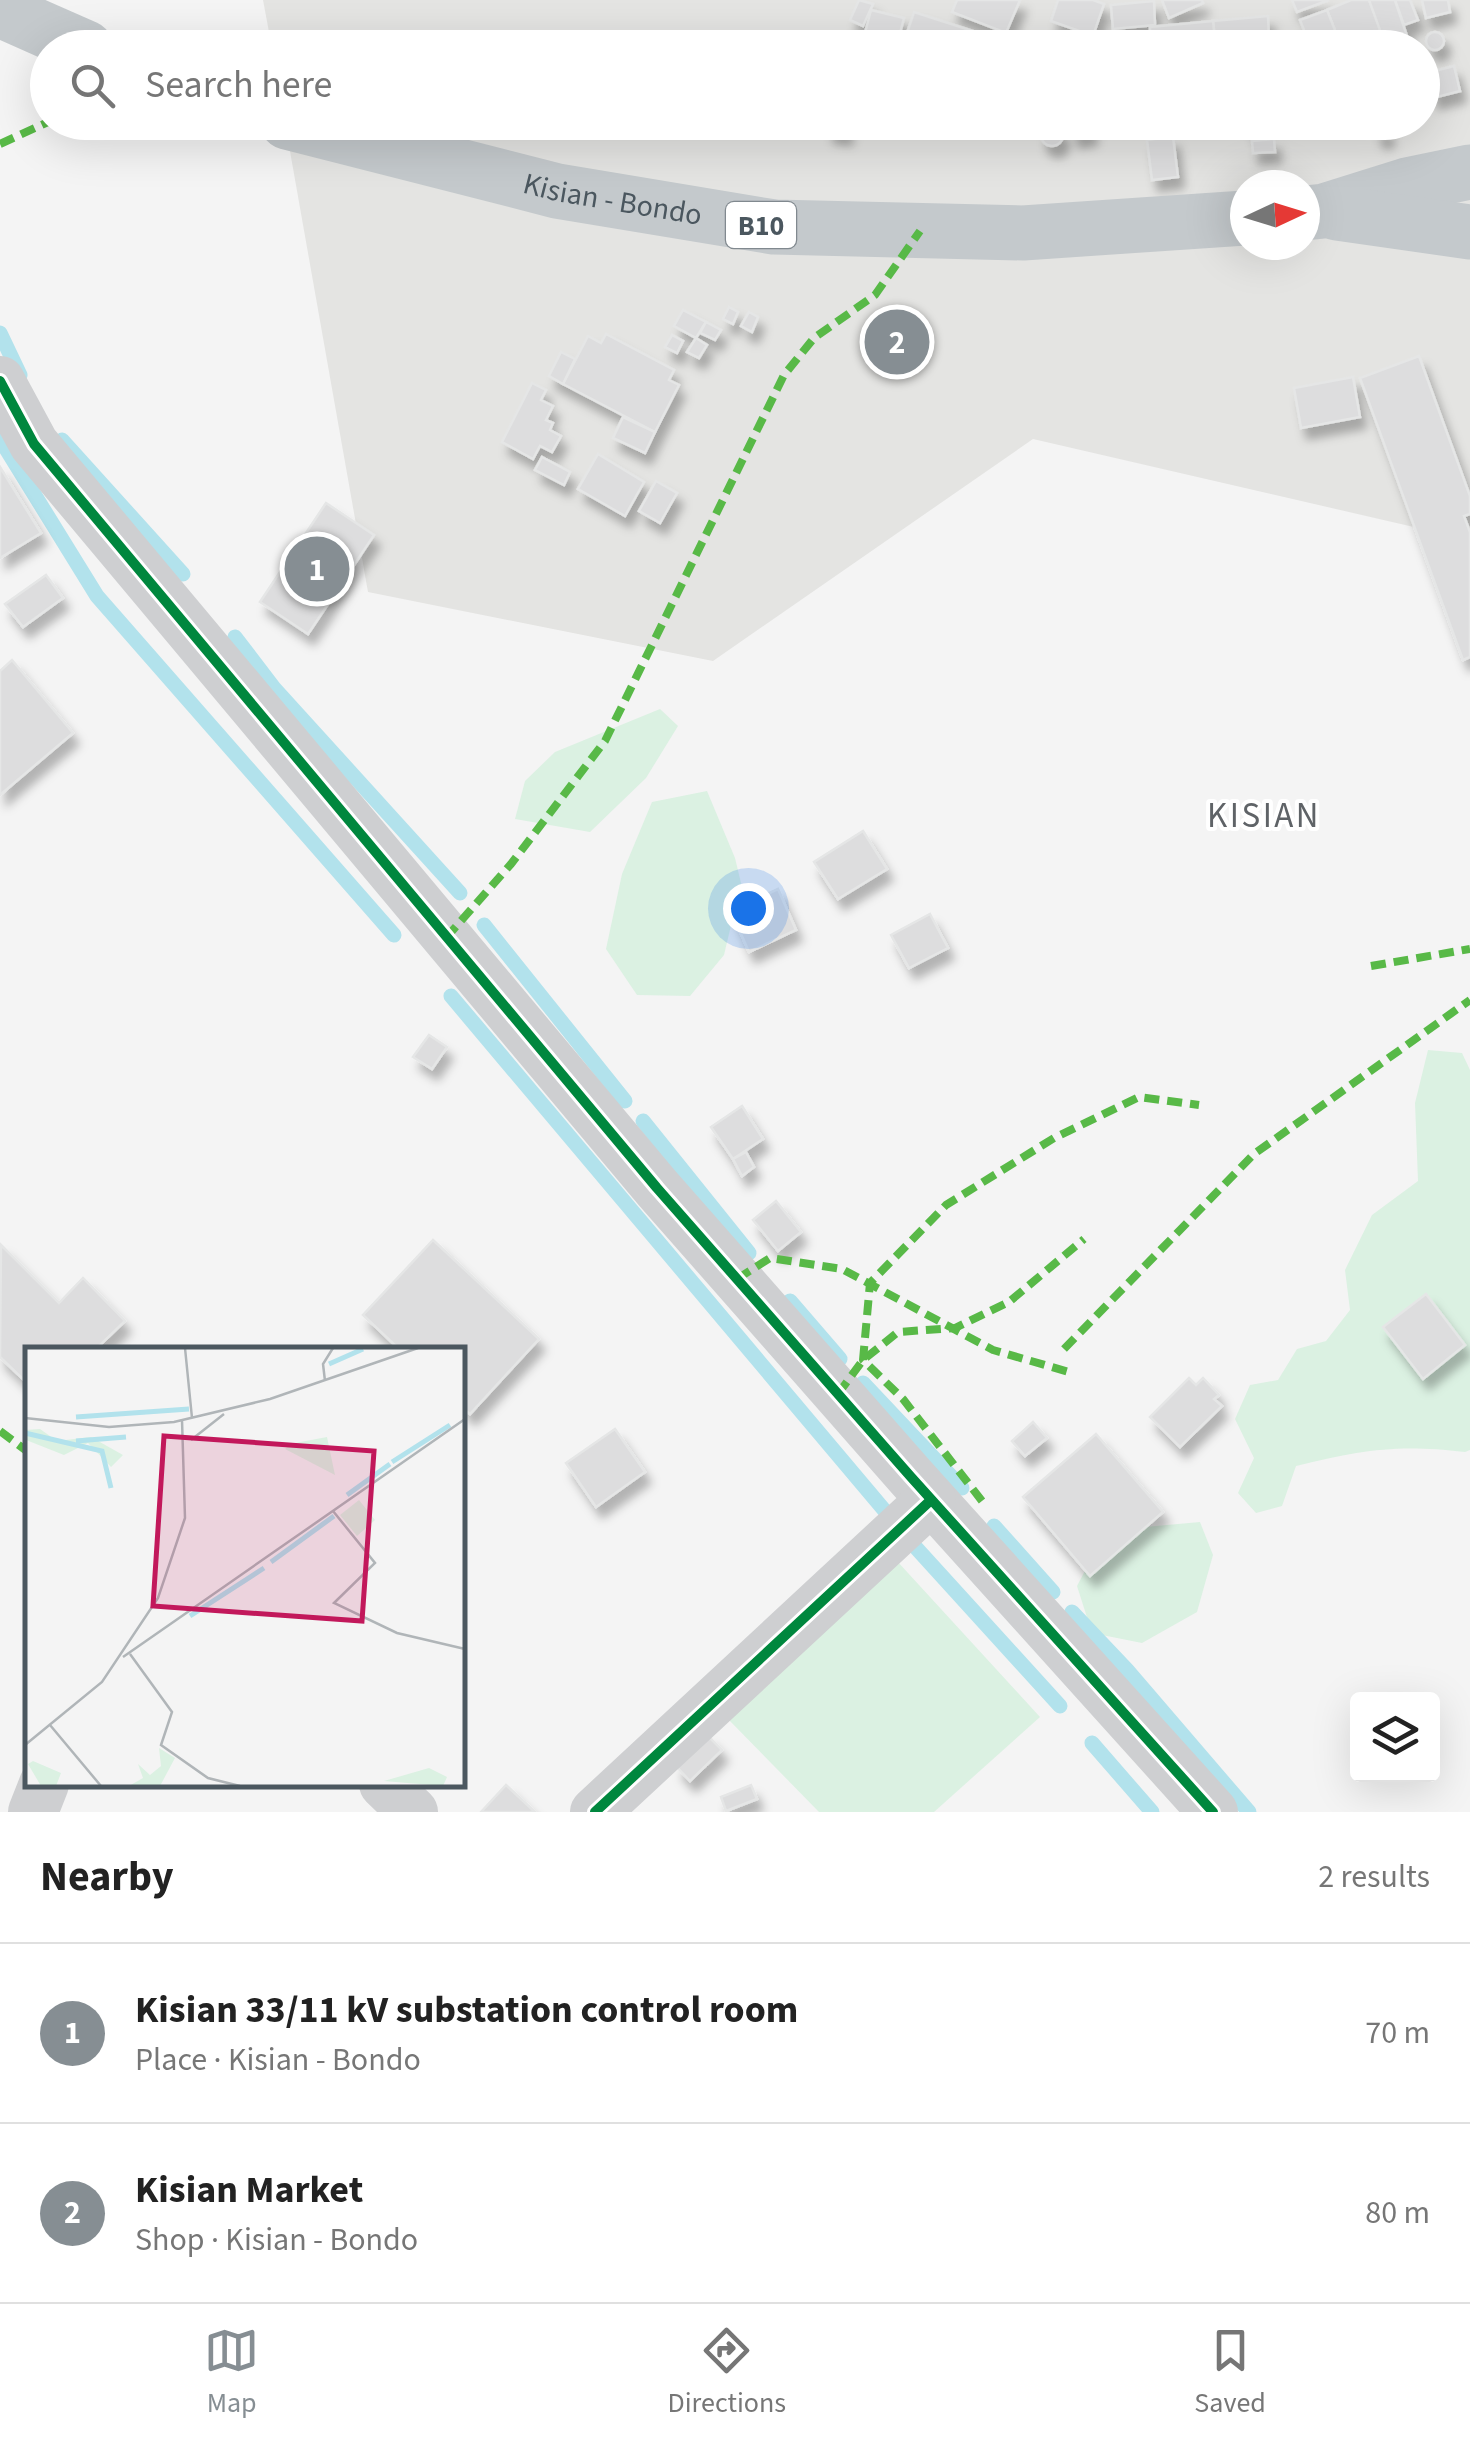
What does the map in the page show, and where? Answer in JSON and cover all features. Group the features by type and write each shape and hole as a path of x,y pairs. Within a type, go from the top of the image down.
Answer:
{"highway":[{"path":"0,10 45,30"},
{"name":"Kisian - Bondo","path":"358,140 556,191 774,227 1024,233 1230,219"},
{"path":"1320,210 1470,172"},
{"path":"1320,213 1465,235"}],"street":[{"path":"0,381 34,444 657,1188 1213,1812"},
{"path":"595,1812 931,1500"},
{"path":"33,1812 43,1787"},
{"path":"387,1787 412,1812"}],"shaded area":[{"path":"263,0 1470,0 1470,540 1033,439 713,661 368,592 288,140 1440,140 1440,30 269,30"}],"green space":[{"path":"660,709 678,726 646,778 590,832 515,819 525,781 555,752"},
{"path":"707,791 735,858 741,883 724,955 690,996 637,995 606,949 622,874 652,802"},
{"path":"1428,1050 1462,1053 1470,1070 1470,1450 1379,1450 1296,1466 1282,1506 1256,1513 1238,1493 1254,1458 1235,1419 1250,1385 1278,1380 1297,1349 1326,1341 1350,1310 1345,1270 1372,1215 1418,1181 1415,1103"},
{"path":"1200,1522 1213,1555 1197,1612 1142,1643 1092,1633 1077,1586 1098,1546 1123,1529"},
{"path":"897,1561 1040,1717 934,1812 819,1812 727,1718"}],"building":[{"path":"859,0 873,4 863,26 850,20"},
{"path":"957,0 1020,0 1007,30 952,12"},
{"path":"1058,0 1093,0 1104,4 1095,30 1076,30 1051,21"},
{"path":"1162,0 1202,0 1203,3 1169,18"},
{"path":"1292,0 1329,0 1297,12"},
{"path":"1351,0 1369,0 1381,30 1335,30 1327,10"},
{"path":"1369,0 1395,0 1405,30 1380,30"},
{"path":"1395,0 1410,0 1418,20 1404,25"},
{"path":"1422,0 1448,0 1450,12 1426,18"},
{"path":"1154,1 1155,25 1113,29 1111,5"},
{"path":"871,10 904,18 901,30 866,30"},
{"path":"1327,10 1335,30 1304,30 1300,20"},
{"path":"914,12 970,30 908,30"},
{"path":"1268,16 1269,30 1214,30 1213,21"},
{"path":"1213,21 1214,30 1150,30"},
{"path":"1454,66 1460,91 1440,96 1440,70"},
{"path":"1042,140 1062,140 1052,146"},
{"path":"1147,140 1173,140 1178,177 1152,180"},
{"path":"1274,140 1275,152 1253,153 1252,141"},
{"path":"729,307 738,312 733,324 723,319"},
{"path":"683,310 706,322 696,338 674,326"},
{"path":"749,312 758,317 752,332 741,326"},
{"path":"706,322 721,330 715,340 700,333"},
{"path":"606,334 674,370 669,380 679,385 655,432 563,384 588,336 601,343"},
{"path":"672,335 683,341 677,353 665,347"},
{"path":"696,338 707,345 699,358 687,352"},
{"path":"561,352 575,359 563,384 549,376"},
{"path":"1419,356 1470,496 1470,514 1464,516 1470,532 1470,657 1463,660 1360,378"},
{"path":"1353,377 1360,417 1301,428 1294,388"},
{"path":"532,383 546,390 541,400 553,406 546,420 553,423 550,430 561,436 552,452 540,446 533,459 502,442"},
{"path":"623,417 655,432 645,453 613,438"},
{"path":"598,454 644,482 625,516 578,489"},
{"path":"542,457 570,472 564,485 535,470"},
{"path":"0,467 41,533 0,558"},
{"path":"656,481 677,493 660,523 639,511"},
{"path":"326,503 374,535 308,634 260,602"},
{"path":"46,575 63,598 23,627 5,604"},
{"path":"12,660 73,733 0,795 0,671"},
{"path":"863,831 887,869 838,899 814,862"},
{"path":"778,889 796,930 749,952 731,911"},
{"path":"930,914 948,948 909,968 891,935"},
{"path":"429,1035 447,1047 432,1069 413,1057"},
{"path":"742,1106 763,1139 733,1159 711,1127"},
{"path":"746,1152 754,1167 742,1176 733,1159"},
{"path":"776,1201 801,1232 778,1251 753,1220"},
{"path":"433,1240 539,1339 470,1414 465,1410 465,1347 397,1347 363,1315"},
{"path":"1,1245 59,1303 83,1278 125,1321 100,1347 25,1347 25,1381 0,1357"},
{"path":"1426,1294 1465,1345 1423,1379 1383,1327"},
{"path":"1189,1378 1196,1385 1203,1378 1219,1395 1214,1399 1222,1406 1180,1447 1150,1417"},
{"path":"1033,1422 1047,1438 1025,1456 1012,1441"},
{"path":"615,1429 645,1472 596,1507 566,1463"},
{"path":"1096,1434 1163,1512 1090,1576 1023,1497"},
{"path":"707,1735 722,1750 690,1781 676,1766"},
{"path":"506,1785 535,1812 481,1812"},
{"path":"751,1785 757,1799 726,1811 721,1797"}],"waterway":[{"path":"0,333 20,375"},
{"path":"0,439 97,596 394,935"},
{"path":"62,440 183,574"},
{"path":"235,637 274,688 460,893"},
{"path":"484,925 625,1101"},
{"path":"451,996 885,1511"},
{"path":"643,1121 749,1253"},
{"path":"790,1301 840,1359"},
{"path":"863,1383 962,1488"},
{"path":"994,1526 1053,1592"},
{"path":"909,1540 1060,1706"},
{"path":"1072,1612 1249,1812"},
{"path":"1092,1743 1152,1812"}],"marked path":[{"path":"0,144 30,130"},
{"path":"446,938 511,864 605,741 784,375 814,338 875,295 920,231"},
{"path":"1371,966 1470,949"},
{"path":"1064,1349 1254,1154 1470,1000"},
{"path":"982,1501 903,1399 863,1360 870,1283 946,1205 1054,1138 1139,1097 1199,1105"},
{"path":"838,1394 863,1360 898,1332 955,1328 1009,1302 1084,1239"},
{"path":"737,1279 770,1258 842,1269 993,1350 1069,1372"},
{"path":"0,1431 25,1450"}],"cycle path":[{"path":"0,381 34,444 657,1188 1213,1812"},
{"path":"595,1812 931,1500"}],"place":[{"name":"Kisian Market","path":"897,342"},
{"name":"Kisian 33/11 kV substation control room","path":"317,569"}],"district":[{"name":"KISIAN","path":"1264,815"}]}
